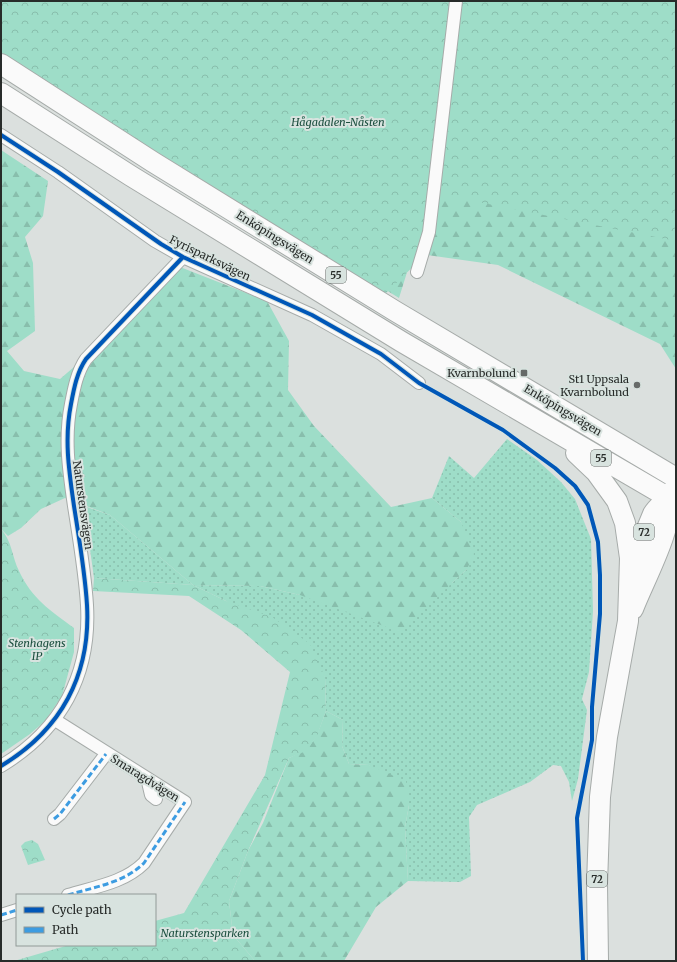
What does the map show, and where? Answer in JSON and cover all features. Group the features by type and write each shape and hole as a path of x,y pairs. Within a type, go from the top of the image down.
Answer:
{"main road":[{"name":"Enköpingsvägen","path":"1,64 153,162 395,311 676,478"},
{"name":"Enköpingsvägen","path":"1,93 131,176 368,321 533,418 674,495"},
{"path":"533,418 588,463 610,489 617,501 625,523 630,558 629,573"},
{"name":"72","path":"628,621 671,529 671,507 674,495"},
{"name":"72","path":"598,961 597,884 600,797 607,738 628,621 629,573 653,514 657,508 674,495"}],"street":[{"path":"417,272 430,225 456,1"},
{"name":"Fyrisparksvägen","path":"1,135 58,172 155,241 183,257 312,315 381,354 418,383"},
{"name":"Naturstensvägen","path":"1,766 21,754 38,740 66,704 76,683 86,637 86,592 66,445 68,417 77,378 86,359 183,257"},
{"name":"Smaragdvägen","path":"55,720 106,754 184,802 144,863 130,875 71,894"},
{"path":"54,819 60,814 106,754"},
{"path":"147,778 150,795 156,799"},
{"path":"1,915 16,910"}],"green space":[{"name":"Hågadalen-Nåsten","path":"1,1 676,1 676,241 437,194 429,251 385,294 1,55"},
{"path":"676,1 676,369 660,344 498,265 413,253 399,298 264,215"},
{"path":"1,150 48,181 43,216 25,237 33,263 35,331 7,351 24,371 60,379 110,336 180,267 267,301 289,341 288,390 314,426 391,507 432,498 461,522 474,554 467,569 400,632 300,595 260,586 193,585 110,515 65,498 41,509 21,528 8,536 1,529"},
{"path":"507,439 537,460 561,482 575,499 591,539 593,611 589,672 582,699 587,710 578,779 572,801 569,782 561,766 553,765 530,782 477,805 469,817 471,876 460,882 408,881 405,827 409,805 369,765 349,764 342,746 343,720 326,711 325,677 226,601 193,585 260,586 300,595 452,583 467,569 461,522 432,498 449,456 474,478"},
{"path":"84,506 110,515 193,585 94,578"},
{"name":"Stenhagens IP","path":"1,529 10,544 17,566 24,581 42,603 74,628 74,652 62,696 45,721 30,734 1,754"},
{"name":"Naturstensparken","path":"94,578 193,585 226,601 272,617 310,644 325,677 326,711 317,736 306,751 289,758 248,851 229,901 233,935 255,961 14,961 66,946 156,946 156,921 184,913 265,775 290,672 241,630 189,596 93,591"},
{"path":"326,711 343,720 342,746 349,764 369,765 406,781 409,805 405,827 408,881 376,907 344,961 255,961 233,935 229,901 248,851 263,823 289,758 305,749 314,740"},
{"path":"32,840 38,844 45,860 28,865 21,846 25,842"}],"marked path":[{"path":"54,819 60,814 106,754"},
{"path":"72,894 108,884 136,870 144,863 185,802"},
{"path":"1,915 16,910"}],"cycle path":[{"path":"1,135 58,172 161,244 183,257 312,315 381,354 419,383 503,430 555,468 575,486 588,505 598,542 600,575 600,614 592,707 592,740 577,818 583,961"},
{"path":"1,766 22,752 40,736 56,718 68,698 84,655 87,631 87,605 82,555 70,480 68,455 69,417 73,392 78,375 86,359 183,257"}],"place":[{"name":"Kvarnbolund","path":"524,373"},
{"name":"St1 Uppsala Kvarnbolund","path":"637,385"}]}
